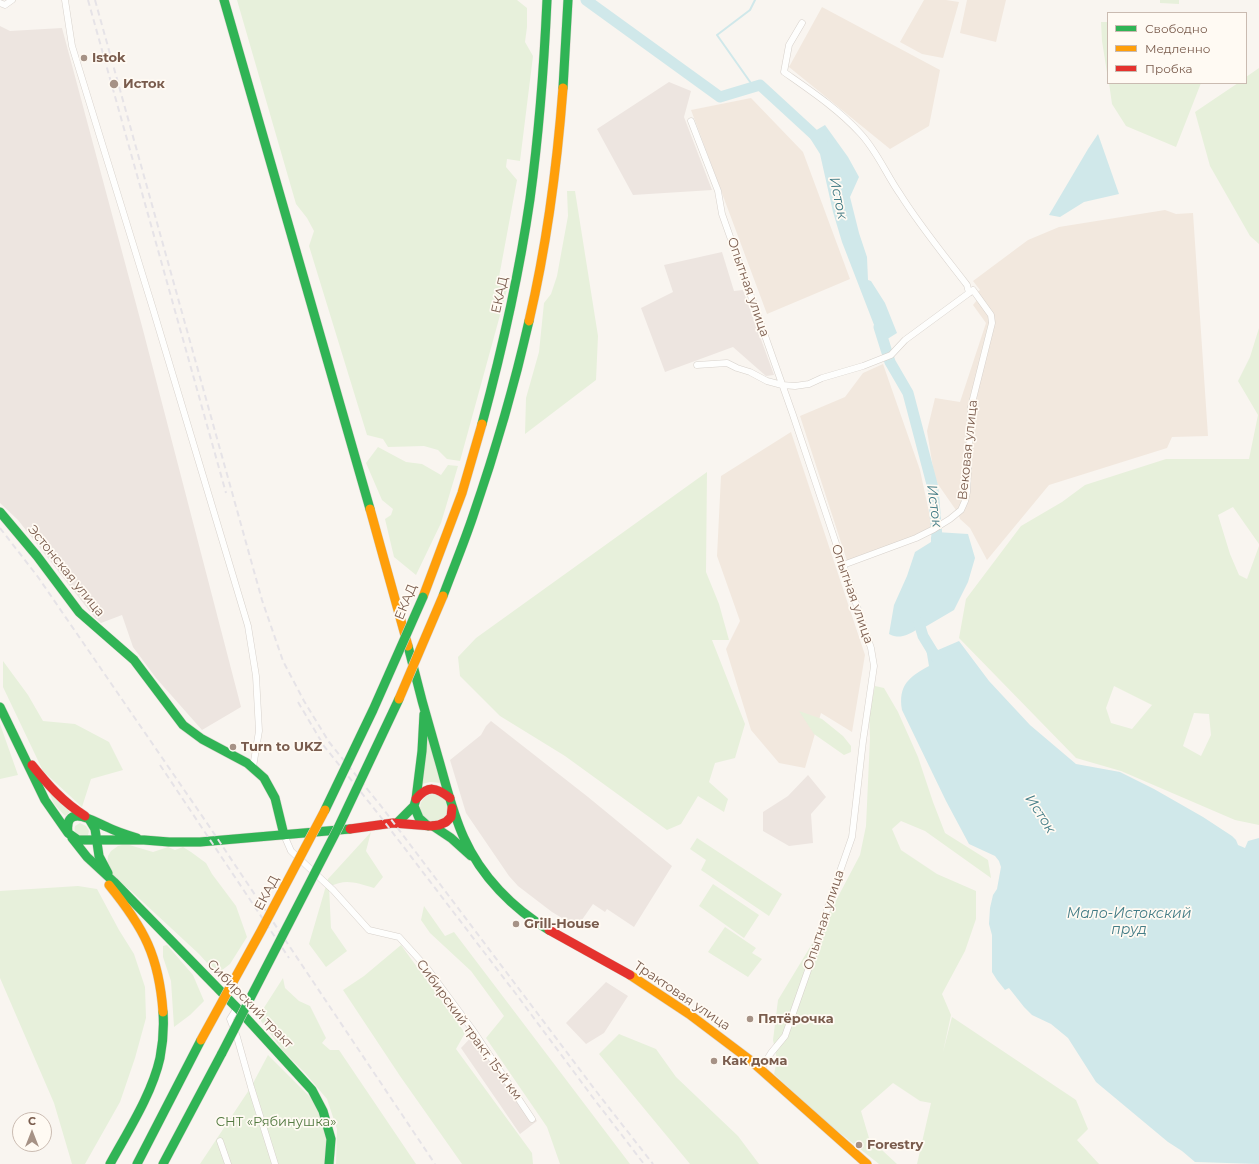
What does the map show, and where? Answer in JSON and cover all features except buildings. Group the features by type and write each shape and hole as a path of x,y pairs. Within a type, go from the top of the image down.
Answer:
{"main road":[{"path":"224,0 383,553 424,708 451,802 464,838 477,861"},
{"name":"ЕКАД","path":"136,1164 201,1040 280,897 338,784 381,694 423,597 464,485 502,348 514,293 533,183 541,116 547,0"},
{"path":"164,1164 351,803 416,662 469,529 512,388 533,302 546,234 560,140 568,0"},
{"name":"Эстонская улица","path":"0,512 78,611 91,625 120,646 132,658 146,674 163,700 184,726 196,735 253,767 264,777 272,790 284,835"},
{"name":"Сибирский тракт","path":"0,707 45,800 87,857 114,882 236,1008 312,1090 323,1112 331,1139 329,1164"},
{"path":"424,708 422,751 415,802 418,818 451,838 477,861"},
{"name":"Сибирский тракт","path":"24,755 56,795 69,806 88,818 95,829 99,856 114,882"},
{"path":"144,840 106,827 88,818 78,816 70,819 68,825 70,835 78,840 96,839 200,842 371,827 397,823 430,826 443,824 451,817 451,802 441,790 435,788 428,789 420,794 397,823"},
{"path":"87,840 92,836 95,829"},
{"path":"104,864 102,855 103,848 115,840"},
{"path":"87,857 124,902 144,933 152,949 159,973 163,999 163,1043 158,1064 142,1105 110,1164"},
{"name":"Трактовая улица","path":"477,861 498,889 522,912 547,929 623,971 669,1001 730,1045 760,1069 867,1164"}],"street":[{"path":"3,4 12,0"},
{"path":"65,0 73,50 156,317 248,626 256,676 259,731 253,767"},
{"name":"Вековая улица","path":"802,23 789,44 784,72 842,114 862,134 905,202 971,292 991,315 992,323 971,407 968,480 965,501 961,510 950,519 916,538 843,565"},
{"name":"Опытная улица","path":"691,121 718,192 722,214 782,385 871,648 874,666 863,741 852,837 785,1036 760,1069"},
{"path":"697,365 727,363 750,372 767,381 782,385 796,386 809,384 822,378 863,366 890,355 905,340 971,292"},
{"name":"Сибирский тракт, 15-й км","path":"284,835 291,850 333,890 369,930 399,937 427,968 472,1029 532,1119"},
{"path":"236,1008 230,1019 237,1037 275,1164"},
{"path":"220,1141 228,1164"}],"shaded area":[{"path":"924,0 946,0 959,2 943,58 922,54 900,42"},
{"path":"967,0 1006,0 996,42 960,33"},
{"path":"822,7 940,70 929,126 890,149 789,67"},
{"path":"0,26 10,31 62,28 143,330 241,707 202,730 156,678 133,647 122,615 101,623 95,618 18,520 0,503"},
{"path":"669,82 691,91 684,117 712,190 633,195 597,129"},
{"path":"751,98 803,152 850,279 767,314 691,110"},
{"path":"1165,210 1176,214 1193,213 1208,436 1172,437 1167,448 1049,485 987,560 970,528 960,519 958,513 935,480 927,431 935,398 960,402 986,323 973,305 977,300 973,295 980,290 973,281 1028,240 1059,227"},
{"path":"722,252 734,291 743,290 774,375 766,376 733,347 665,372 641,308 673,292 664,265"},
{"path":"883,364 920,470 933,531 848,564 800,416 845,397 863,373"},
{"path":"791,432 865,655 852,732 821,713 805,768 779,763 751,730 726,649 740,621 717,556 721,476"},
{"path":"491,721 588,797 672,866 634,927 607,909 605,912 593,904 577,927 552,912 518,886 509,876 466,813 450,760 481,735"},
{"path":"808,775 826,797 811,814 813,843 789,846 763,831 763,812 788,796"},
{"path":"606,982 628,996 604,1033 586,1044 566,1023"},
{"path":"477,1031 537,1121 520,1134 461,1048"}],"green space":[{"path":"237,0 517,0 527,8 525,42 533,56 520,161 507,159 506,167 517,180 499,277 508,286 460,461 447,459 438,450 424,446 388,447 383,439 367,435 309,246 314,231 307,218 296,204"},
{"path":"1160,0 1179,0 1179,4 1160,3"},
{"path":"1101,22 1107,22 1107,73 1102,41"},
{"path":"1259,68 1259,244 1250,236 1210,166 1195,112 1237,84 1247,84 1247,76"},
{"path":"1109,84 1201,84 1176,147 1126,126 1112,104"},
{"path":"567,191 575,191 598,336 596,380 525,434 526,398 539,352 544,303 551,294 557,276 568,216"},
{"path":"1259,328 1259,544 1233,507 1218,515 1230,554 1239,575 1247,579 1259,546 1259,825 1235,820 1121,771 1076,758 959,638 966,599 1021,526 1062,502 1085,485 1166,459 1249,459 1258,415 1238,381 1250,357","holes":["1114,686 1152,705 1132,729 1111,723 1106,708","1194,713 1209,714 1211,735 1201,756 1183,746"]},
{"path":"378,447 406,462 422,464 441,475 448,465 458,466 441,523 416,575 394,557 385,519 391,515 393,509 382,500 366,463"},
{"path":"707,472 706,572 719,604 729,640 712,640 745,724 735,758 715,763 709,782 728,799 724,812 698,796 681,824 667,830 565,756 500,716 460,676 458,657 476,638"},
{"path":"3,661 28,695 43,721 75,724 109,742 123,770 91,779 82,807 43,771 3,687"},
{"path":"875,686 884,688 898,712 918,757 945,833 988,860 991,878 925,831 901,821 892,829 901,850 937,874 976,891 976,919 965,951 942,994 951,1015 943,1052 952,1017 1076,1100 1088,1129 1077,1140 1099,1164 917,1164 931,1103 920,1101 893,1083 861,1111 869,1138 897,1164 879,1164 826,1122 774,1074 777,1060 773,1040 778,1000 821,929 860,855 866,826 870,738 869,713"},
{"path":"799,711 822,719 843,736 851,746 851,752 844,755 814,734"},
{"path":"0,724 18,775 0,779"},
{"path":"427,731 441,783 430,782 422,784"},
{"path":"49,792 70,812 65,816 54,804"},
{"path":"434,794 444,798 448,808 444,818 434,822 424,818 420,808 424,798"},
{"path":"80,823 86,826 89,831 88,835 83,838 75,832 75,826"},
{"path":"371,832 366,851 383,877 374,888 351,882 335,884 329,887 331,928 347,951 326,967 309,944 328,879"},
{"path":"697,838 782,894 769,916 701,870 706,860 690,849"},
{"path":"126,844 153,852 168,847 175,850 183,847 206,863 212,874 236,906 247,937 230,964 221,971 209,965 130,890 113,878 107,865 108,856 111,851 118,846"},
{"path":"713,884 759,915 744,938 699,906"},
{"path":"78,886 97,889 134,954 145,987 146,1018 135,1058 120,1102 85,1164 72,1164 54,1103 0,978 0,891"},
{"path":"424,906 445,936 454,932 630,1164 560,1164 547,1127 486,1038 504,1016 471,971 430,933 421,920"},
{"path":"725,927 756,948 752,953 762,959 748,977 708,952"},
{"path":"167,945 193,975 204,1001 190,1015 174,1027 171,981 163,957 163,946"},
{"path":"401,945 465,1033 456,1049 532,1153 533,1164 462,1164 400,1076 343,990 364,976"},
{"path":"283,978 285,988 299,1001 310,1006 326,1038 322,1043 330,1050 339,1050 416,1164 336,1164 337,1129 327,1099 305,1073 283,1051 258,1017"},
{"path":"619,1034 656,1049 676,1077 738,1136 759,1164 690,1164 599,1054"},
{"name":"СНТ «Рябинушка»","path":"268,1055 317,1104 325,1129 327,1150 325,1164 200,1164 251,1087"}],"water":[{"path":"825,125 848,157 859,177 850,197 867,257 868,280 871,281 885,303 897,333 881,343 842,242 833,212 820,154 808,135"},
{"path":"1098,134 1119,194 1084,202 1060,217 1049,215 1088,149"},
{"path":"936,532 968,534 975,558 968,582 954,610 925,627 925,635 920,637 916,630 902,636 889,634 894,605 907,576 915,552 931,542 931,537"},
{"name":"Мало-Истокский пруд","path":"959,641 989,681 1030,725 1076,764 1120,772 1154,789 1203,817 1232,836 1238,845 1245,848 1248,841 1259,838 1259,1164 1195,1162 1168,1142 1096,1082 1068,1038 1051,1024 1032,1015 1009,988 1005,990 992,972 992,935 989,924 990,908 993,895 997,889 1001,867 999,861 995,856 969,844 946,801 902,710 901,701 906,683 916,674 929,666 926,648 933,646 938,650"}],"waterway":[{"name":"Исток","path":"586,0 720,97 760,85 822,142"},
{"path":"753,86 717,35 750,10 755,0"},
{"name":"Исток","path":"879,327 890,362 908,393 933,488 937,538"},
{"name":"Исток","path":"919,623 923,636 937,659"}],"railway":[{"path":"88,0 226,493"},
{"path":"95,0 262,600 283,661 304,701 329,742 381,806 599,1095 653,1164"},
{"path":"0,528 38,577 211,829 435,1164"},
{"path":"298,702 324,746 380,816 644,1164"},
{"path":"160,765 289,958"}],"traffic: fast":[{"path":"224,0 370,509"},
{"path":"482,424 521,256 530,199 541,100 547,0"},
{"path":"563,88 568,0"},
{"path":"443,596 470,526 489,468 504,419 529,321"},
{"path":"0,512 37,556 79,612 134,660 183,725 202,739 247,763 264,778 275,798 284,835"},
{"path":"325,810 373,710 423,597"},
{"path":"408,646 422,702 456,818 464,838 479,865 499,890 523,912 549,930"},
{"path":"222,1053 338,828 399,699"},
{"path":"0,707 45,800 68,833 78,840 200,842 350,829"},
{"path":"397,823 414,806 416,799 422,751 424,714"},
{"path":"414,806 419,818 428,826"},
{"path":"68,833 68,824 71,818 75,816 82,816 118,832 137,838"},
{"path":"89,819 95,829 99,856 108,873"},
{"path":"433,826 451,838 471,856"},
{"path":"72,838 87,857 114,882 237,1008 312,1090 323,1111 331,1139 329,1164"},
{"path":"110,1164 139,1112 156,1072 163,1041 163,1012"},
{"path":"137,1164 201,1040"},
{"path":"163,1164 222,1053"}],"traffic: slow":[{"path":"529,321 546,234 558,147 563,88"},
{"path":"423,597 462,493 482,424"},
{"path":"370,509 408,646"},
{"path":"399,699 443,596"},
{"path":"201,1040 325,810"},
{"path":"109,885 132,915 148,944 158,975 163,1012"},
{"path":"630,975 689,1014 750,1060 867,1164"}],"traffic: jam":[{"path":"32,765 56,793 85,816"},
{"path":"416,799 424,791 432,789 450,798"},
{"path":"350,829 393,823 431,826 439,825 446,822 451,817 452,808"},
{"path":"549,930 630,975"}],"place":[{"name":"Istok","path":"84,58"},
{"name":"Исток","path":"114,84"},
{"name":"Turn to UKZ","path":"233,747"},
{"name":"Grill-House","path":"516,924"},
{"name":"Пятёрочка","path":"750,1019"},
{"name":"Как дома","path":"714,1061"},
{"name":"Forestry","path":"859,1145"}]}
